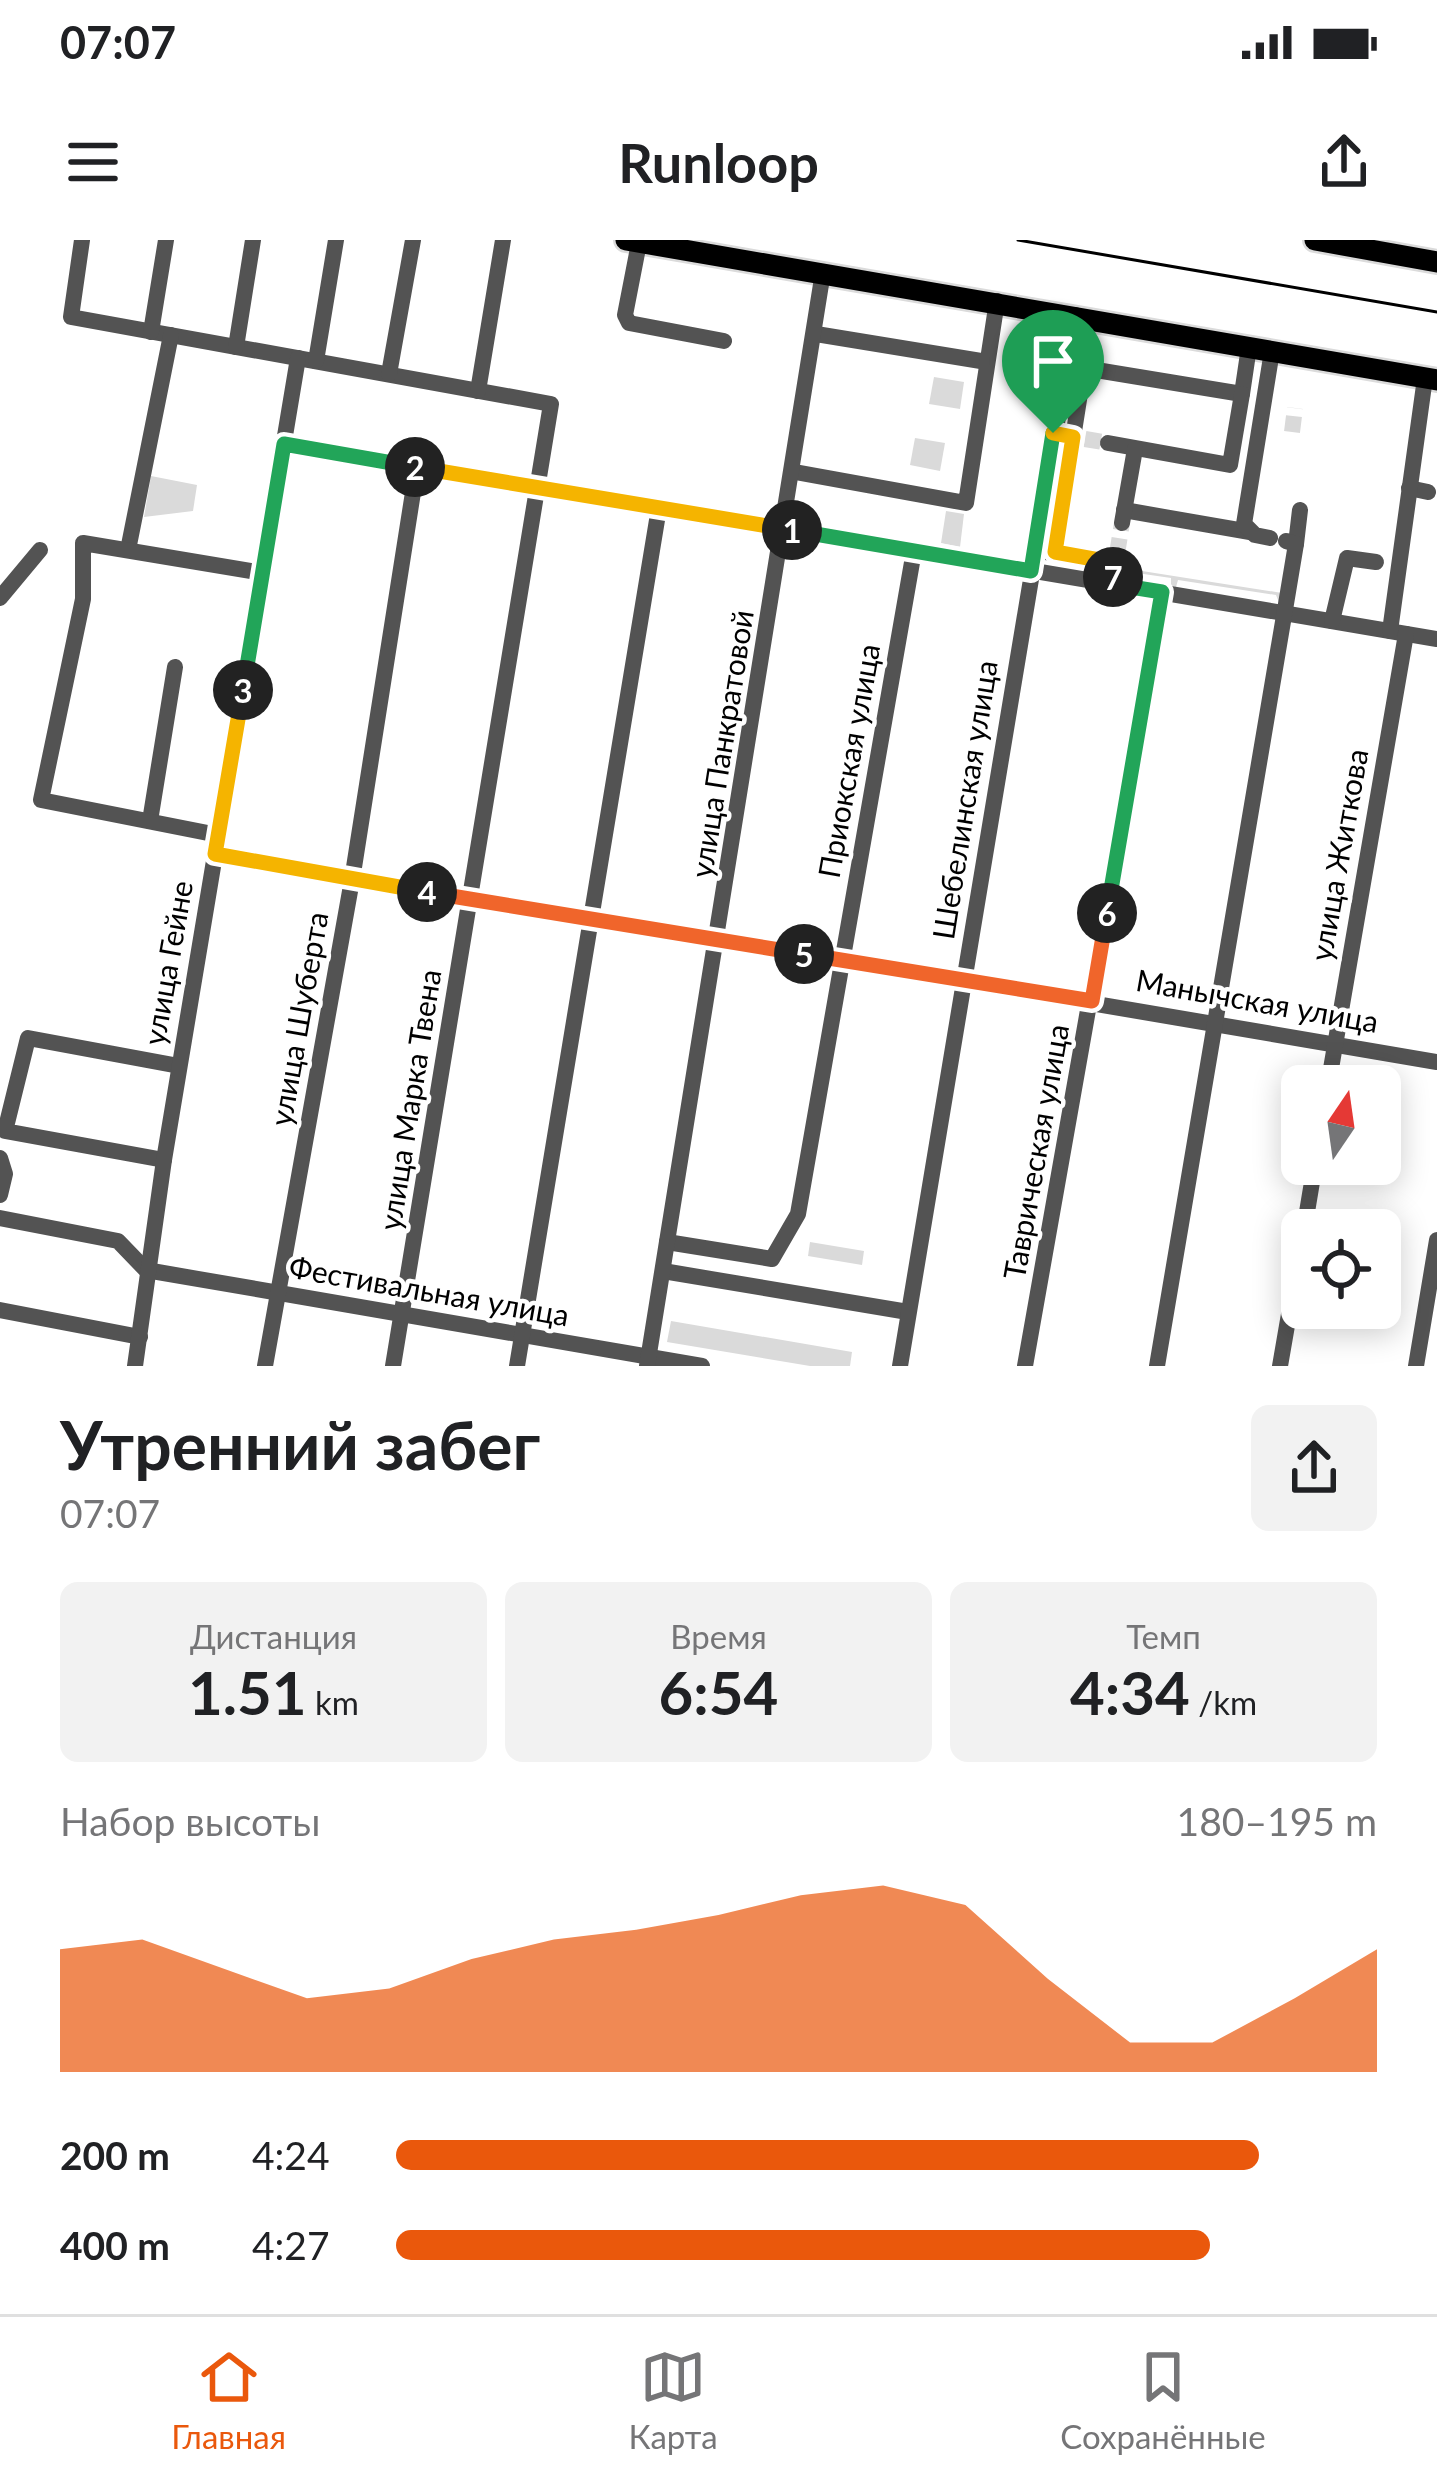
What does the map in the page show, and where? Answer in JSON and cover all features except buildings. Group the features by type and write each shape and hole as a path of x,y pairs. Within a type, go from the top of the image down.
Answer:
{"main road":[{"path":"1320,240 1398,247 1437,262"},
{"path":"632,241 997,302 1073,323 1431,379"}],"street":[{"path":"82,240 71,317 478,391 503,240"},
{"path":"151,332 166,240"},
{"path":"236,346 253,240"},
{"name":"улица Гейне","path":"135,1366 146,1270 284,444 336,240"},
{"path":"389,374 412,240"},
{"path":"632,241 625,315 629,323 724,341"},
{"name":"улица Панкратовой","path":"648,1361 786,529 823,272"},
{"path":"795,472 966,503 997,302"},
{"path":"1055,552 1079,438 1084,368 1073,323"},
{"name":"Шебелинская улица","path":"899,1366 1073,323"},
{"path":"816,334 987,362"},
{"path":"128,550 171,335"},
{"path":"1230,465 1242,394 1261,349"},
{"path":"1250,532 1244,524 1253,469 1261,349"},
{"path":"1084,368 1242,394"},
{"name":"улица Житкова","path":"1332,1065 1398,632 1409,488 1431,379"},
{"name":"улица Марка Твена","path":"393,1366 551,404 478,391"},
{"path":"1053,433 1079,438"},
{"path":"1108,442 1253,469"},
{"path":"284,444 914,551 1032,562 1112,584 1437,639"},
{"path":"1135,449 1123,516 1250,532 1284,541"},
{"name":"улица Шуберта","path":"265,1366 352,880 417,467"},
{"path":"1409,488 1428,492"},
{"path":"517,1366 659,508"},
{"path":"1156,1366 1285,613 1284,541 1300,510"},
{"path":"218,835 41,800 83,599 82,543 263,573"},
{"path":"0,598 40,550"},
{"name":"Приокская улица","path":"668,1242 772,1259 798,1214 914,551"},
{"path":"1032,562 1055,552 1116,558 1112,584"},
{"path":"1332,621 1347,558 1376,562"},
{"name":"Таврическая улица","path":"1025,1366 1162,592"},
{"path":"150,821 176,667"},
{"name":"Манычская улица","path":"215,854 1437,1062"},
{"path":"164,1160 5,1130 28,1037 179,1066"},
{"path":"0,1158 5,1174 0,1196"},
{"path":"0,1218 118,1240 146,1270"},
{"path":"1416,1366 1437,1240"},
{"name":"Фестивальная улица","path":"146,1270 648,1361 702,1366"},
{"path":"663,1271 908,1312"},
{"path":"0,1310 140,1337"},
{"path":"1280,1366 1286,1329"}],"shaded area":[{"path":"934,377 964,382 960,409 929,404"},
{"path":"915,438 945,443 940,471 910,465"},
{"path":"151,476 197,485 193,511 144,517"},
{"path":"946,511 964,514 960,547 941,543"},
{"path":"1123,568 1282,593 1280,605 1276,595 1178,580 1176,587 1171,586 1171,578 1130,572 1127,579 1122,578"},
{"path":"810,1242 864,1251 862,1265 808,1256"},
{"path":"671,1321 852,1352 850,1366 810,1366 667,1342"}],"tunnel":[{"path":"1292,432 1295,408"},
{"path":"1085,439 1108,443"},
{"path":"1117,554 1122,523"}],"tram line":[{"path":"1018,240 1437,312"}],"route":[{"path":"1053,433 1073,437 1055,552 1116,563 1112,584 1162,592 1092,1001 215,854 284,444 1031,571 1053,433"}]}
